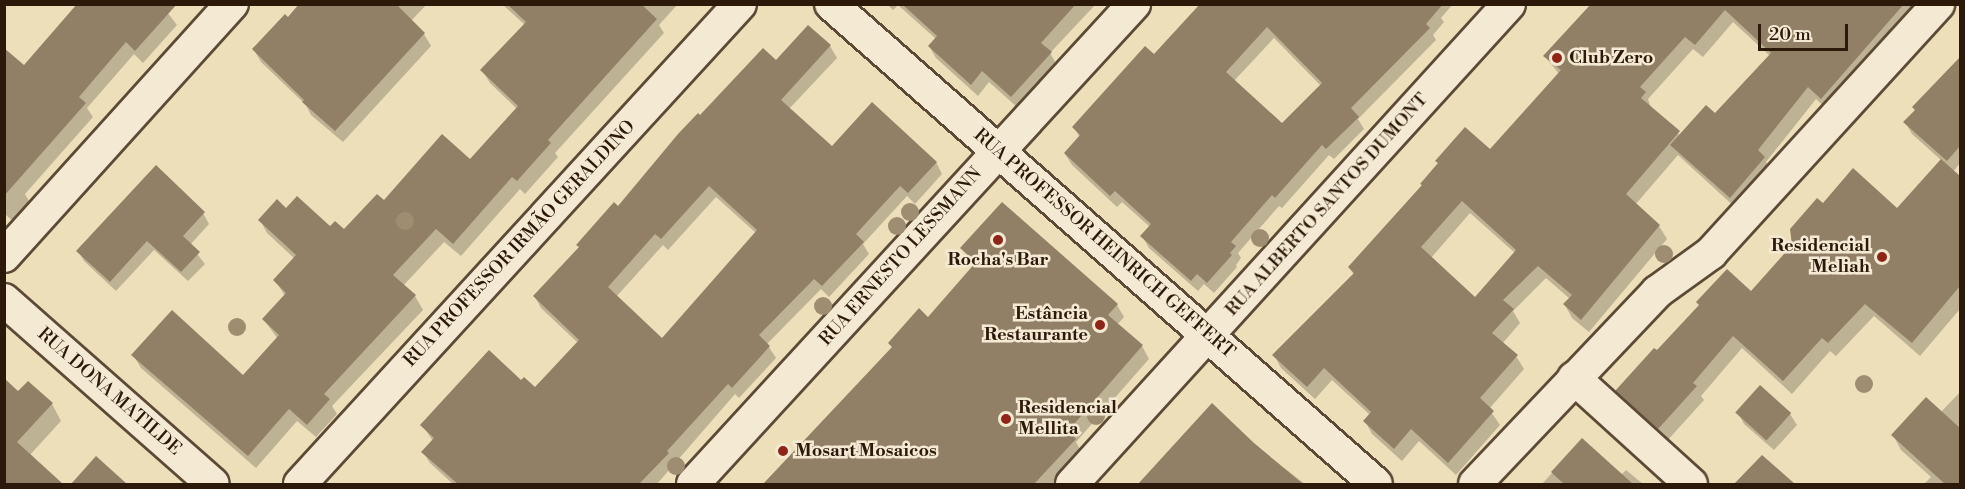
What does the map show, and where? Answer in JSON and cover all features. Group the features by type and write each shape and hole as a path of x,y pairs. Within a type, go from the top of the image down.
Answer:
{"street":[{"path":"4,256 232,4"},
{"name":"RUA PROFESSOR IRMÃO GERALDINO","path":"300,484 740,4"},
{"name":"RUA PROFESSOR HEINRICH GEFFERT","path":"831,4 1376,484"},
{"name":"RUA ERNESTO LESSMANN","path":"693,484 1134,4"},
{"name":"RUA ALBERTO SANTOS DUMONT","path":"1072,484 1509,4"},
{"path":"1475,484 1657,292 1711,253 1938,4"},
{"name":"RUA DONA MATILDE","path":"4,300 213,484"},
{"path":"1574,378 1690,484"}],"building":[{"path":"77,4 177,4 135,51 126,42 79,97 86,103 4,196 4,48 24,65"},
{"path":"299,4 396,4 425,33 335,131 302,102 304,100 252,49 285,14 288,17"},
{"path":"507,4 641,4 657,19 548,140 551,143 517,181 512,177 453,244 436,229 393,275 416,295 324,394 330,399 307,425 289,409 248,456 131,355 172,310 243,375 279,335 262,319 286,293 273,280 296,255 258,220 277,199 286,208 297,196 330,226 335,221 344,229 377,194 384,200 442,134 470,159 518,106 480,70 526,22"},
{"path":"902,4 1076,4 1041,43 1052,52 1011,97 982,71 971,85 928,46 937,36"},
{"path":"1200,4 1443,4 1426,24 1430,28 1351,108 1359,117 1326,149 1322,145 1275,198 1272,195 1231,242 1236,246 1230,253 1232,255 1207,283 1197,274 1191,281 1140,236 1151,224 1115,191 1110,196 1064,153 1080,135 1072,127 1145,46 1154,54","holes":["1267,27 1322,83 1282,123 1226,72"]},
{"path":"1591,4 1904,4 1821,99 1808,87 1758,150 1765,157 1730,198 1670,145 1706,105 1715,113 1771,53 1725,10 1695,45 1685,37 1640,87 1646,92 1641,98 1680,131 1626,194 1660,225 1581,320 1563,304 1572,295 1538,266 1503,300 1514,309 1492,333 1518,355 1480,398 1494,411 1448,463 1411,429 1394,449 1363,421 1371,412 1324,368 1307,387 1272,355 1354,273 1348,267 1422,185 1420,184 1438,163 1435,161 1465,127 1490,149 1561,70 1543,56","holes":["1462,201 1516,250 1475,297 1421,247"]},
{"path":"808,25 831,45 781,100 832,146 872,102 937,162 908,193 900,186 856,234 864,242 822,286 814,279 759,335 770,346 732,388 728,384 667,451 669,453 639,484 458,484 421,452 434,438 420,425 489,350 521,380 524,377 535,387 579,340 533,296 579,247 576,245 614,202 618,206 678,134 698,113 700,115 763,48 776,60","holes":["709,186 757,230 662,338 608,287 655,234 661,239"]},
{"path":"1960,57 1960,146 1947,161 1903,122 1915,110 1912,107"},
{"path":"1941,159 1960,176 1960,286 1912,343 1865,304 1828,343 1822,338 1783,381 1733,336 1693,383 1697,386 1658,429 1615,391 1654,348 1657,350 1699,305 1696,302 1727,269 1751,291 1792,245 1790,229 1817,198 1823,203 1853,168 1897,208"},
{"path":"156,165 205,212 183,236 200,252 181,272 147,241 110,282 76,251"},
{"path":"1002,202 1118,304 1108,315 1143,345 1068,431 1076,439 1034,484 763,484 892,347 888,343 919,308 928,317 976,262 960,248"},
{"path":"4,378 18,391 28,381 53,403 17,442 63,484 4,484"},
{"path":"1760,385 1791,413 1766,441 1735,412"},
{"path":"1926,397 1960,428 1960,484 1945,484 1891,435"},
{"path":"1212,403 1254,443 1303,484 1138,484"},
{"path":"1582,438 1633,484 1564,484 1551,472"},
{"path":"1762,455 1795,484 1734,484"},
{"path":"96,456 127,484 71,484"}],"place":[{"name":"Club Zero","path":"1557,58"},
{"name":"Rocha's Bar","path":"998,240"},
{"name":"Residencial Meliah","path":"1882,257"},
{"name":"Estância Restaurante","path":"1100,325"},
{"name":"Residencial Mellita","path":"1006,419"},
{"name":"Mosart Mosaicos","path":"783,451"}]}
